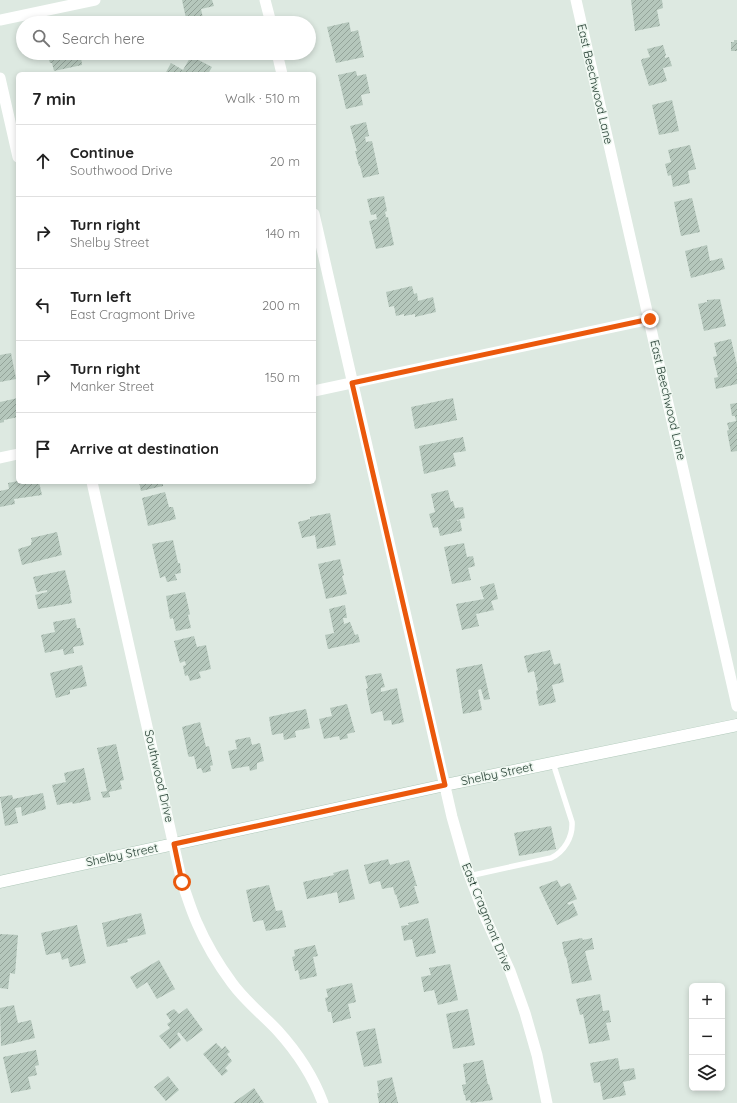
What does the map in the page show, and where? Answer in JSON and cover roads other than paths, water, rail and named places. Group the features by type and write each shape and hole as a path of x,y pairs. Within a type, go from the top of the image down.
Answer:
{"street":[{"path":"19,16 95,0"},
{"path":"265,0 269,16"},
{"name":"East Beechwood Lane","path":"576,0 650,319 737,706"},
{"path":"0,20 16,17"},
{"path":"279,60 282,72"},
{"path":"0,78 16,148"},
{"name":"East Cragmont Drive","path":"316,223 452,817 469,876 486,919 510,971 525,1013 537,1055 547,1103"},
{"path":"316,391 650,319"},
{"path":"0,458 16,454"},
{"name":"Southwood Drive","path":"92,484 186,894 197,923 214,956 231,982 294,1049 313,1081 323,1103"},
{"name":"Shelby Street","path":"0,882 445,785 737,725"}],"lane":[{"path":"469,876 550,858 558,855 562,851 571,835 572,822 553,762"}]}
